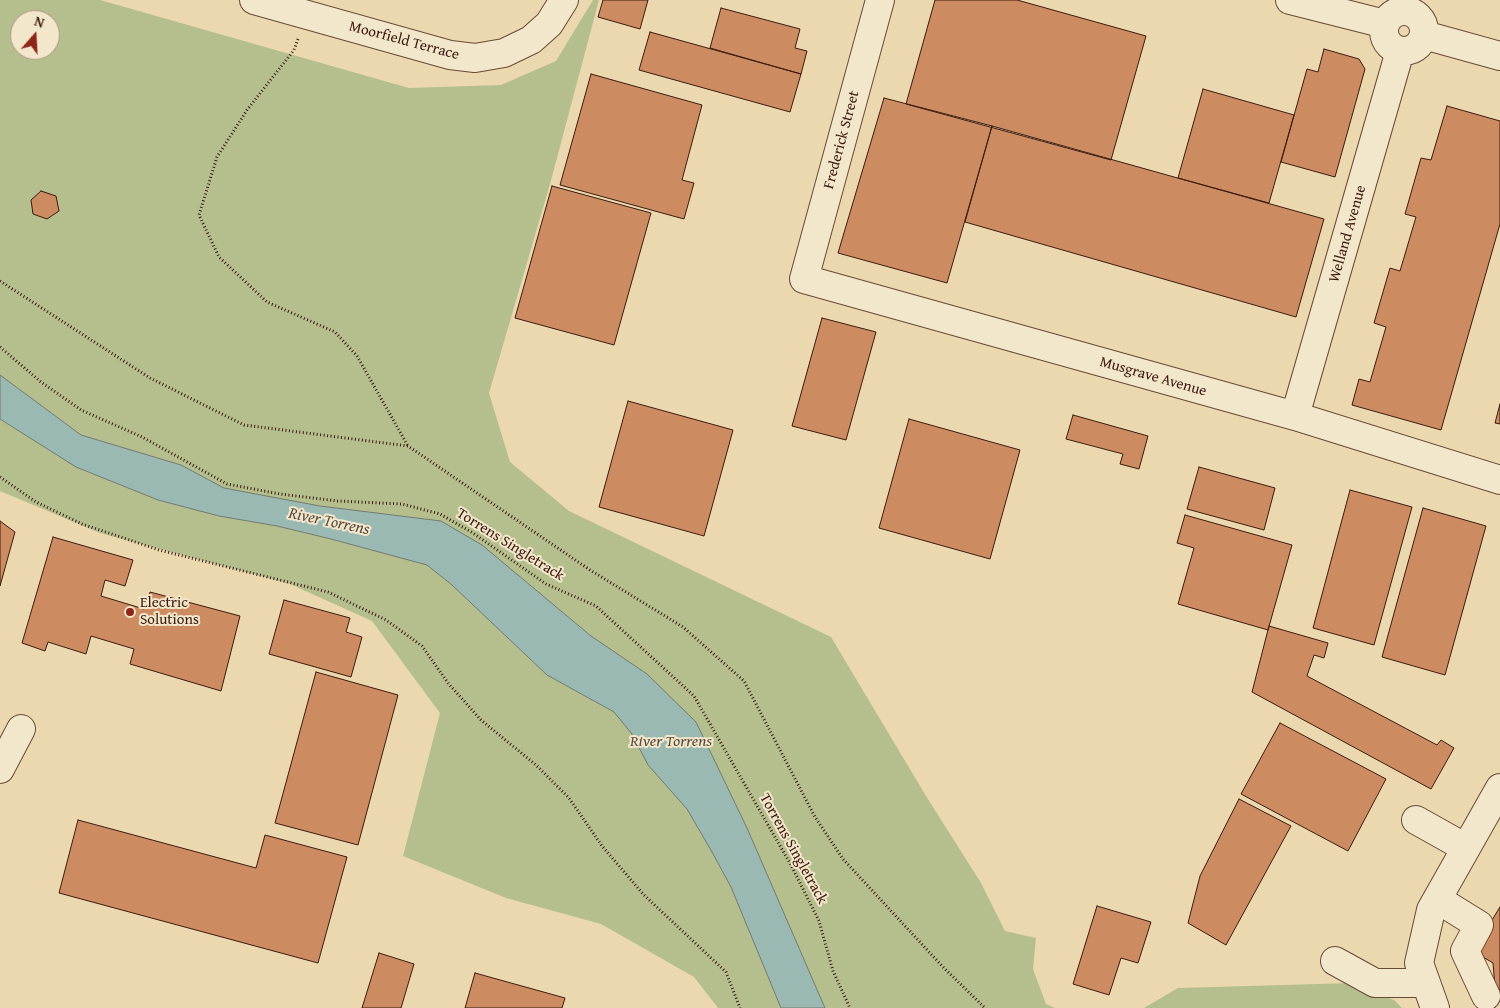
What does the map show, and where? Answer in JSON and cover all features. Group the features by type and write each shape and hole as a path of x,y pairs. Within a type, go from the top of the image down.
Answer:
{"street":[{"name":"Moorfield Terrace","path":"254,0 450,55 485,57 504,53 531,40 549,24 564,0"},
{"name":"Frederick Street","path":"804,279 878,0"},
{"path":"1290,0 1385,24"},
{"path":"1411,6 1420,18 1424,35 1415,48 1400,51 1392,47 1387,41 1384,33 1385,24 1392,15 1411,6"},
{"path":"1424,35 1500,56"},
{"name":"Welland Avenue","path":"1295,416 1400,51"},
{"name":"Musgrave Avenue","path":"804,279 1295,416 1500,480"},
{"path":"0,769 21,729"},
{"path":"1431,996 1419,963 1431,910 1500,788"},
{"path":"1416,820 1466,848"},
{"path":"1437,899 1479,925 1465,951 1486,996"},
{"path":"1335,961 1375,983 1431,996"}],"path":[{"path":"304,14 294,50 247,110 217,157 199,215 219,257 267,302 335,332 357,356 408,446 590,570 683,627 744,681 814,818 843,859 937,960 986,1008"},
{"path":"0,281 150,378 244,425 408,446"},
{"name":"Torrens Singletrack","path":"0,347 41,382 81,410 142,437 227,484 280,494 338,501 402,504 440,514 473,533 546,584 596,606 694,696 795,873 819,921 833,971 850,1008"},
{"path":"0,477 36,502 82,524 159,550 328,592 386,620 422,646 448,682 481,720 536,765 569,798 602,846 644,896 726,972 740,1008"}],"green space":[{"path":"0,0 100,0 409,88 501,85 556,61 593,0 599,0 550,184 489,393 510,462 569,511 831,637 926,796 981,883 1005,931 1036,938 1033,969 1046,1004 1055,1008 718,1008 694,977 601,924 506,898 403,856 440,713 372,621 290,584 100,533 0,491"},
{"path":"1353,983 1394,1000 1402,1008 1144,1008 1178,988"}],"water":[{"name":"River Torrens","path":"0,375 81,435 181,465 224,488 320,506 441,521 482,545 591,636 647,674 696,722 747,828 825,1008 781,1008 731,887 712,852 687,809 648,765 632,734 614,712 547,675 452,585 427,565 331,539 277,526 219,516 158,500 76,467 0,419"}],"building":[{"path":"603,0 648,0 640,29 598,17"},
{"path":"935,0 1017,0 1146,36 1111,160 906,104"},
{"path":"721,8 800,29 795,48 807,51 801,74 710,48"},
{"path":"650,32 801,74 790,112 639,70"},
{"path":"1324,49 1359,59 1365,69 1335,177 1281,162 1307,69 1318,72"},
{"path":"591,74 702,105 682,180 694,183 684,219 560,185"},
{"path":"1203,89 1294,115 1269,203 1178,178"},
{"path":"884,98 992,126 947,283 838,253"},
{"path":"1447,106 1500,121 1500,224 1441,430 1352,405 1359,379 1370,382 1386,327 1374,323 1390,268 1400,271 1416,217 1405,214 1421,158 1431,160"},
{"path":"992,126 1324,219 1296,317 965,222"},
{"path":"552,186 651,213 614,345 515,318"},
{"path":"41,191 56,196 59,211 47,219 33,214 31,200"},
{"path":"822,318 876,332 846,440 792,426"},
{"path":"628,401 733,430 704,536 599,507"},
{"path":"1500,404 1500,424 1495,423"},
{"path":"1073,415 1148,436 1139,469 1120,464 1123,454 1066,439"},
{"path":"909,419 1020,450 990,559 879,528"},
{"path":"1199,467 1275,488 1264,530 1187,509"},
{"path":"1350,490 1412,507 1374,645 1313,628"},
{"path":"1423,508 1486,526 1445,675 1382,657"},
{"path":"1185,515 1292,545 1268,630 1178,604 1194,548 1177,543"},
{"path":"0,521 15,532 0,586"},
{"name":"Electric Solutions","path":"53,537 133,560 125,586 105,580 101,596 144,609 150,592 240,616 221,691 130,664 134,649 91,636 86,654 48,642 45,651 22,643"},
{"path":"284,600 350,618 346,632 362,637 351,677 269,654"},
{"path":"1269,626 1328,643 1324,658 1314,655 1307,676 1437,745 1441,740 1454,748 1431,789 1252,692"},
{"path":"316,672 398,695 358,845 275,823"},
{"path":"1280,723 1386,779 1348,851 1241,794"},
{"path":"1239,799 1291,826 1226,945 1188,923 1200,876"},
{"path":"78,820 256,868 265,835 347,857 318,963 59,893"},
{"path":"1097,906 1151,922 1138,963 1121,958 1109,995 1073,984"},
{"path":"1500,907 1500,990 1495,987 1493,963 1473,951"},
{"path":"379,953 414,964 401,1008 362,1008"},
{"path":"475,973 565,998 562,1008 465,1008"}],"place":[{"name":"Electric Solutions","path":"130,612"}]}
